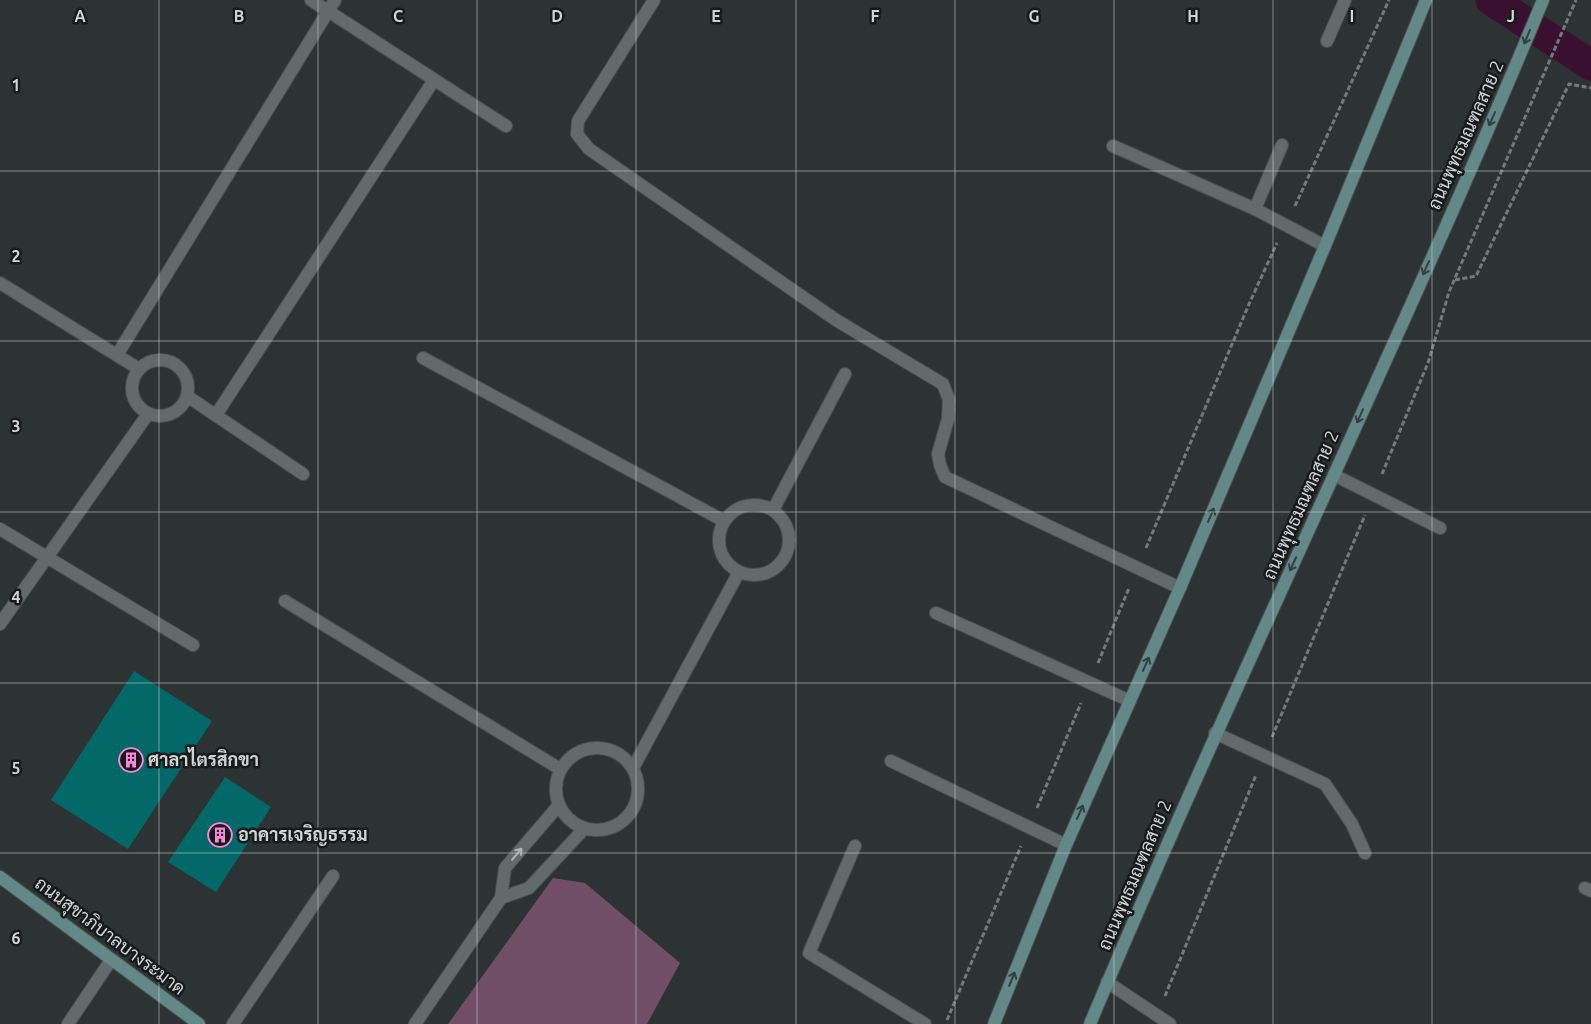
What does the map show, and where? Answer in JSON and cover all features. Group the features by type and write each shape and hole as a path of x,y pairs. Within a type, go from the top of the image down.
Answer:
{"main road":[{"path":"994,1024 1066,845 1180,588 1325,246 1426,0"},
{"name":"ถนนพุทธมณฑลสาย 2","path":"1090,1024 1216,733 1334,475 1543,0"},
{"name":"ถนนสุขาภิบาลบางระมาด","path":"0,877 199,1024"}],"street":[{"path":"311,0 506,126"},
{"path":"117,355 336,0"},
{"path":"654,0 578,121 577,134 589,149 836,320 943,384 949,400 948,419 938,454 945,477 1180,588"},
{"path":"1327,41 1345,0"},
{"path":"216,415 434,80"},
{"path":"1255,209 1282,144"},
{"path":"1113,146 1255,209 1325,246"},
{"path":"0,283 139,368"},
{"path":"423,358 724,521"},
{"path":"155,360 164,360 180,369 186,377 188,386 187,396 183,405 176,412 158,417 140,409 132,394 134,376 139,368 155,360"},
{"path":"773,510 845,374"},
{"path":"187,396 303,474"},
{"path":"0,624 148,414"},
{"path":"1334,475 1440,528"},
{"path":"760,505 773,510 783,519 788,531 789,545 785,557 777,568 765,574 752,576 739,572 729,566 722,556 719,544 719,532 724,521 734,511 746,506 760,505"},
{"path":"0,528 193,645"},
{"path":"633,768 739,572"},
{"path":"286,601 560,769"},
{"path":"936,613 1130,701"},
{"path":"1216,733 1325,784 1352,824 1365,853"},
{"path":"596,748 610,750 623,757 633,768 638,779 636,804 630,815 620,824 609,829 596,831 584,828 569,820 559,805 555,786 560,769 570,758 582,751 596,748"},
{"path":"891,761 1066,845"},
{"path":"415,1024 501,898 505,868 559,805"},
{"path":"501,898 529,888 584,828"},
{"path":"855,846 809,953 925,1024"},
{"path":"233,1024 333,876"},
{"path":"68,1024 111,960"},
{"path":"1107,982 1170,1024"}],"path":[{"path":"946,1024 1249,304 1389,0"},
{"path":"1157,1015 1428,363 1450,292 1576,0"},
{"path":"1455,280 1476,276 1569,84 1591,88"}],"shaded area":[{"path":"553,878 585,883 680,963 647,1024 448,1024"}],"building":[{"name":"ศาลาไตรสิกขา","path":"134,671 212,721 128,849 51,800"},
{"name":"อาคารเจริญธรรม","path":"225,777 271,807 216,892 168,862"}],"waterway":[{"path":"1491,0 1591,65"}],"place":[{"name":"ศาลาไตรสิกขา","path":"131,760"},
{"name":"อาคารเจริญธรรม","path":"220,835"}]}
